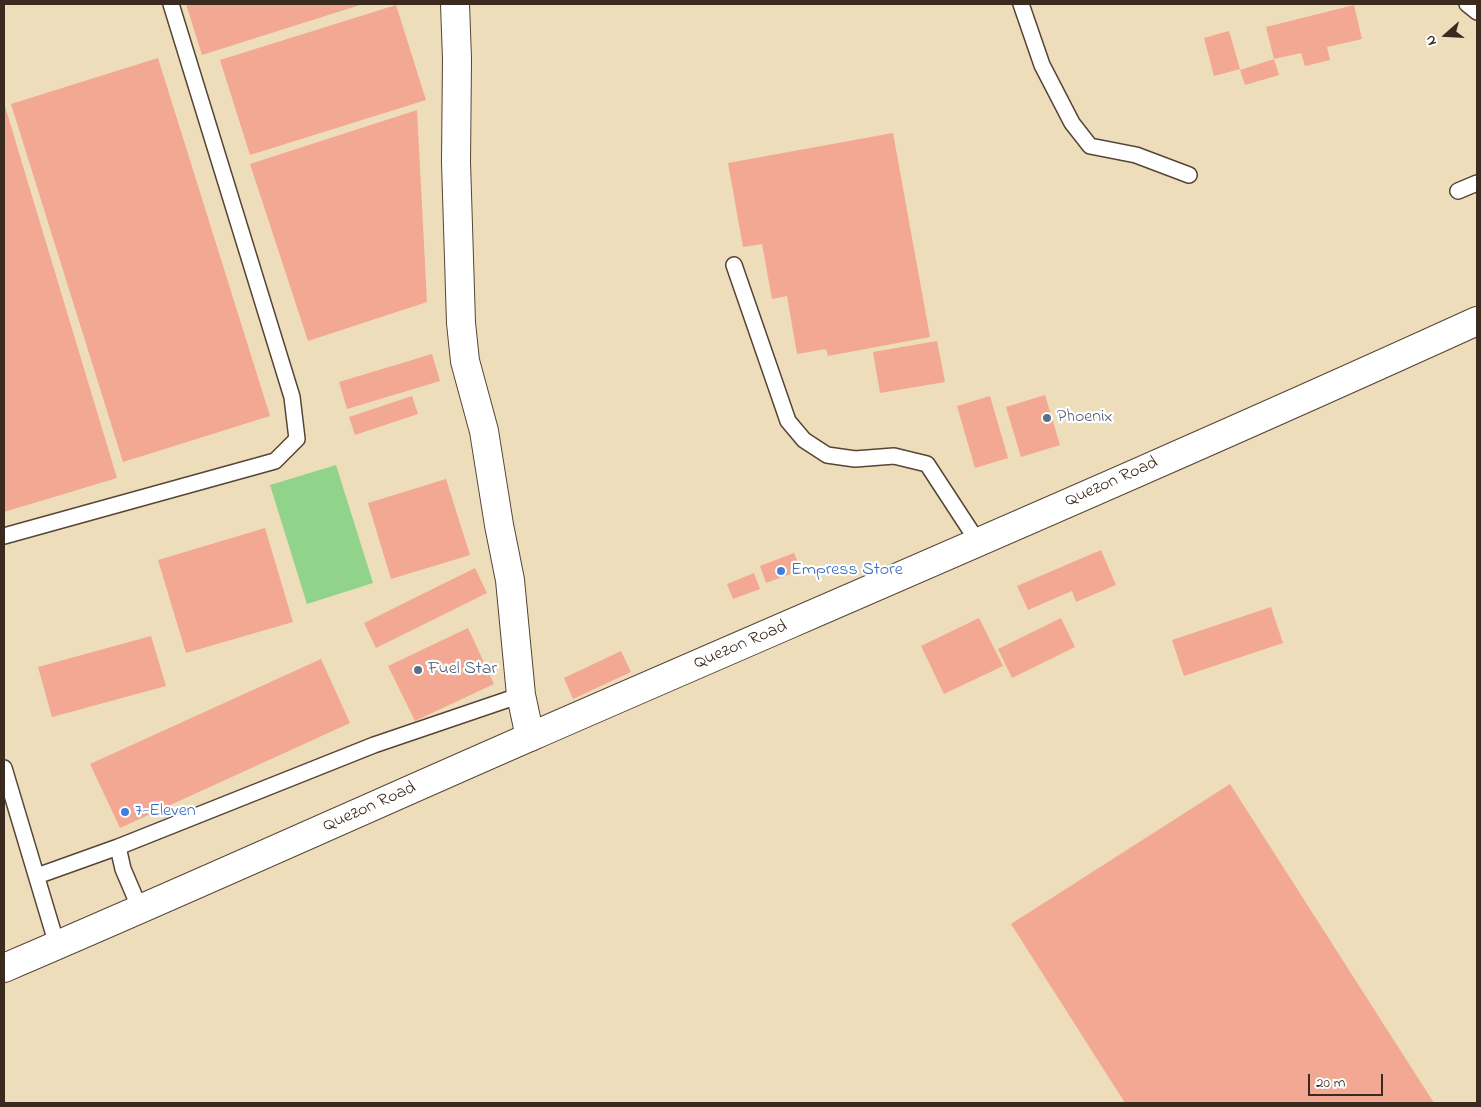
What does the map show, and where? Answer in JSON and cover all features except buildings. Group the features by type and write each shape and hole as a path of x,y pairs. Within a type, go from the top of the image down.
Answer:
{"main road":[{"path":"455,4 457,59 456,162 461,323 465,361 484,431 498,525 510,580 521,695 530,737"},
{"name":"Quezon Road","path":"4,968 978,542 1477,321"}],"lane":[{"path":"4,536 275,461 297,439 292,397 171,4"},
{"path":"1021,4 1042,65 1072,123 1090,146 1136,155 1189,175"},
{"path":"1467,4 1477,12"},
{"path":"1458,192 1477,183"},
{"path":"734,265 788,421 804,440 826,455 855,459 894,456 927,464 978,542"},
{"path":"37,876 118,847 374,745 521,695"},
{"path":"4,768 57,945"},
{"path":"118,847 123,869 140,910"}],"green space":[{"path":"336,465 373,583 307,604 270,485"}],"place":[{"name":"Phoenix","path":"1047,418"},
{"name":"Empress Store","path":"781,571"},
{"name":"Fuel Star","path":"418,670"},
{"name":"7-Eleven","path":"125,812"}]}
